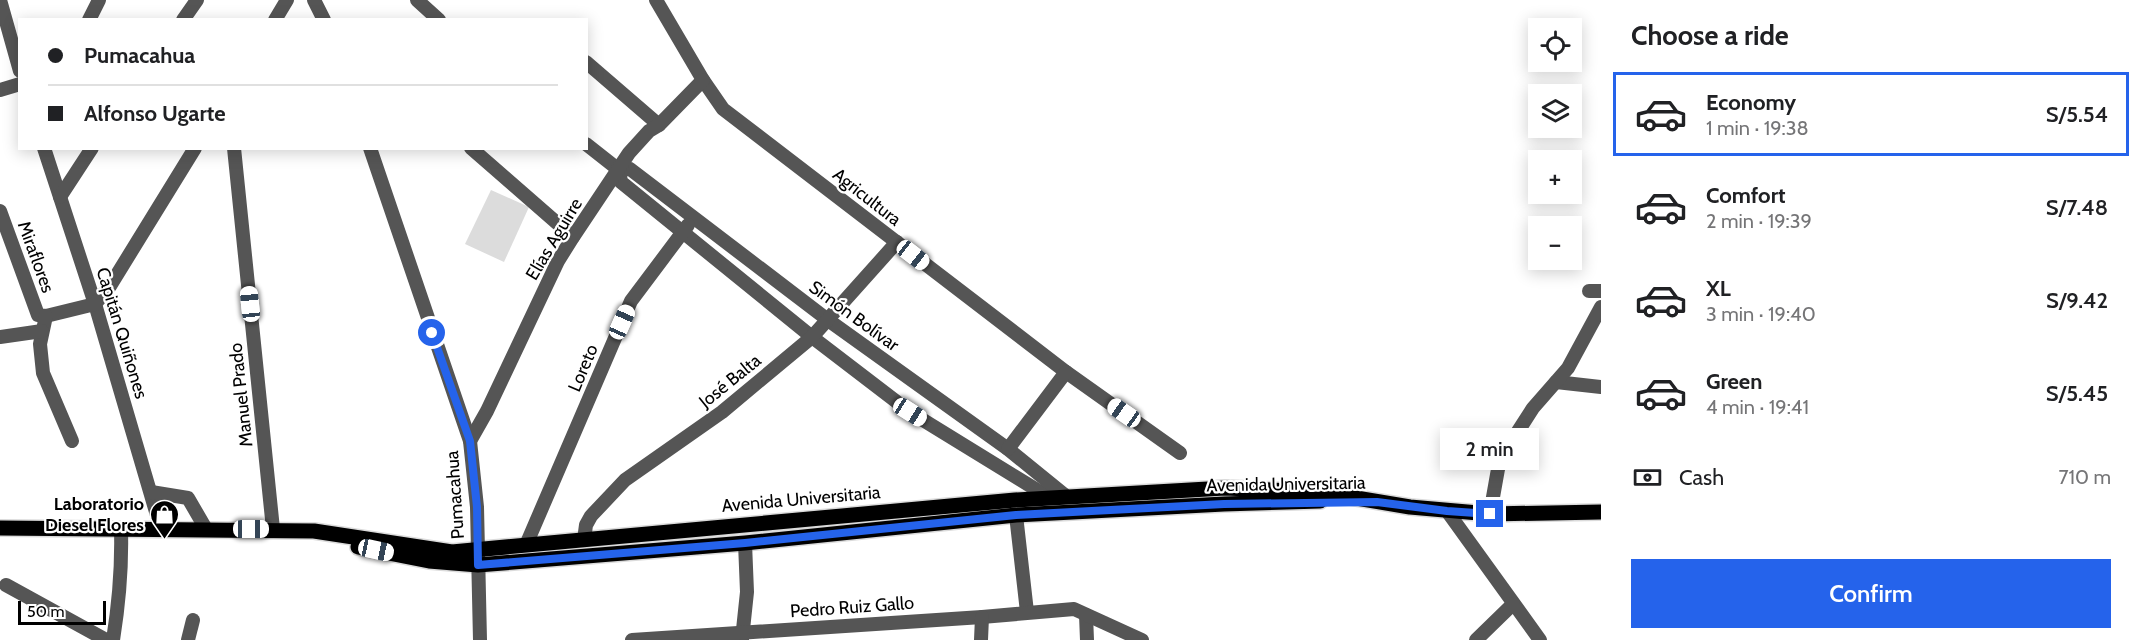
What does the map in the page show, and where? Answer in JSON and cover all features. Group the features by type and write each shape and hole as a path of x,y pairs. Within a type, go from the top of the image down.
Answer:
{"main road":[{"name":"Avenida Universitaria","path":"478,557 526,546 584,540 1050,498 1225,488 1320,492 1377,502"},
{"name":"Avenida Universitaria","path":"0,528 273,529 335,534 478,557 745,543 1016,515 1224,504 1377,502"},
{"path":"1377,502 1490,514 1601,512"}],"street":[{"path":"0,0 18,63"},
{"path":"90,18 99,0"},
{"path":"184,18 196,0"},
{"path":"276,18 287,0"},
{"path":"314,0 323,18"},
{"path":"417,0 437,18"},
{"name":"Agricultura","path":"656,0 703,80 723,109 1066,372 1180,453"},
{"path":"588,64 659,125"},
{"name":"Elías Aguirre","path":"470,441 558,261 573,237 629,153 703,80"},
{"path":"0,90 18,85"},
{"name":"Simón Bolívar","path":"588,146 619,170 621,182 812,337 910,412 1050,498"},
{"name":"Capitán Quiñones","path":"45,150 95,304 161,529"},
{"path":"60,197 91,150"},
{"path":"72,441 43,373 40,354 42,315 95,304 110,286 194,150"},
{"name":"Manuel Prado","path":"234,150 273,529"},
{"name":"Pumacahua","path":"371,150 470,441 477,507 480,640"},
{"path":"473,150 573,237"},
{"name":"Simón Bolívar","path":"619,170 630,169 828,320 1008,449 1067,497"},
{"name":"Miraflores","path":"0,212 42,315"},
{"name":"Loreto","path":"526,546 631,302 695,217"},
{"name":"José Balta","path":"584,540 586,525 591,516 624,480 722,412 812,337 897,242"},
{"path":"1490,514 1498,469 1504,453 1533,408 1568,368 1601,307"},
{"path":"0,337 42,331"},
{"path":"1008,449 1066,372"},
{"path":"1556,382 1601,387"},
{"path":"151,492 188,498 206,529"},
{"path":"1447,511 1540,640"},
{"path":"1016,515 1027,612"},
{"path":"113,640 122,569 121,530"},
{"path":"742,636 747,592 745,543"},
{"path":"6,585 106,640"},
{"path":"1476,640 1513,604"},
{"name":"Pedro Ruiz Gallo","path":"632,640 742,636 1027,612 1080,612"},
{"path":"1080,612 1087,640"},
{"path":"1080,612 1142,640"},
{"path":"981,640 982,617"},
{"path":"193,620 188,640 198,640"}],"shaded area":[{"path":"491,190 529,207 504,262 465,244"}],"place":[{"name":"Laboratorio Diesel Flores","path":"165,540"}],"route":[{"path":"432,333 470,441 477,507 478,565 745,543 1016,515 1224,504 1377,502 1490,514"}]}
